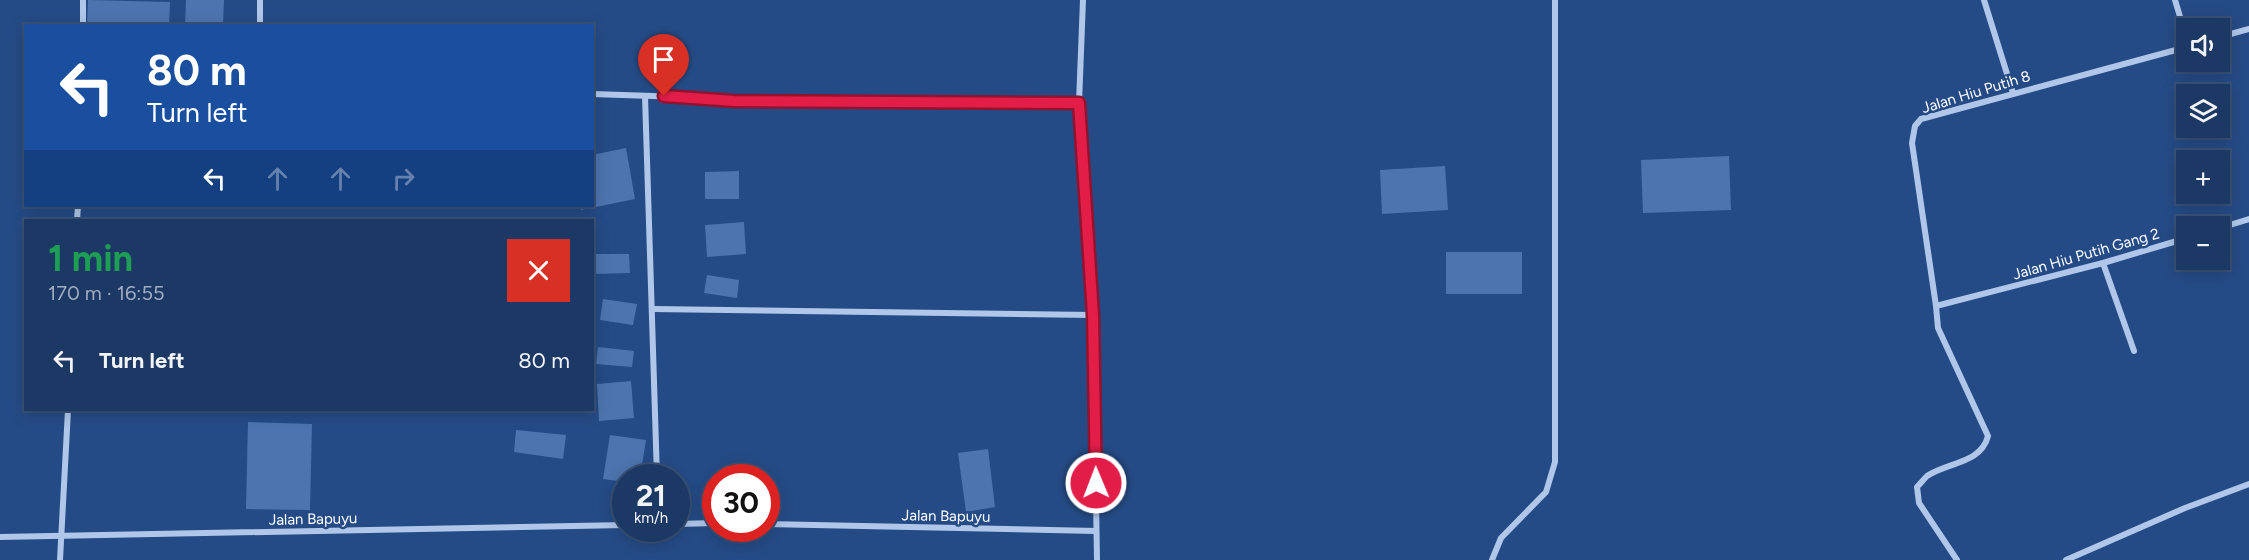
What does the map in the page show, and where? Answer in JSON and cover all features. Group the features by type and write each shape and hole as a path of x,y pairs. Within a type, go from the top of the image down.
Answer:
{"street":[{"path":"83,0 83,24"},
{"path":"260,0 260,24"},
{"path":"1083,0 1079,103 1093,315 1097,560"},
{"path":"1492,560 1501,538 1546,492 1555,462 1555,0"},
{"path":"1984,0 2013,93"},
{"path":"2175,0 2180,18"},
{"path":"2230,34 2249,29"},
{"name":"Jalan Hiu Putih 8","path":"1957,560 1919,503 1917,487 1927,476 1975,456 1986,445 1988,436 1938,328 1912,142 1915,126 1921,119 2176,50"},
{"path":"594,94 734,101 1079,103"},
{"path":"645,96 657,464"},
{"path":"2230,225 2249,219"},
{"name":"Jalan Hiu Putih Gang 2","path":"1936,306 2103,263 2176,241"},
{"path":"2103,263 2134,351"},
{"path":"652,309 1093,315"},
{"path":"60,560 59,536 68,411"},
{"path":"2066,560 2185,508 2249,484"},
{"name":"Jalan Bapuyu","path":"780,524 1096,531"},
{"name":"Jalan Bapuyu","path":"0,537 612,525"}],"building":[{"path":"88,0 170,2 169,24 87,24"},
{"path":"186,0 224,0 223,24 185,24"},
{"path":"626,148 635,199 581,210 581,207 594,207 594,155"},
{"path":"1729,156 1731,210 1643,213 1641,160"},
{"path":"1445,166 1448,210 1382,214 1380,170"},
{"path":"739,171 739,199 705,199 705,172"},
{"path":"744,222 746,254 707,257 705,225"},
{"path":"1446,252 1522,252 1522,294 1446,294"},
{"path":"594,254 629,254 630,273 594,274"},
{"path":"707,275 739,280 737,298 704,293"},
{"path":"603,299 637,304 633,325 600,320"},
{"path":"598,347 634,351 632,367 596,364"},
{"path":"631,381 634,418 599,421 597,384"},
{"path":"541,411 564,411 564,413"},
{"path":"248,422 312,424 310,510 246,509"},
{"path":"516,430 566,435 563,459 514,452"},
{"path":"610,435 646,440 642,464 612,464 612,480 603,479"},
{"path":"988,449 995,507 966,512 958,453"}],"route":[{"path":"664,96 734,101 1079,103 1093,315 1096,483"}]}
